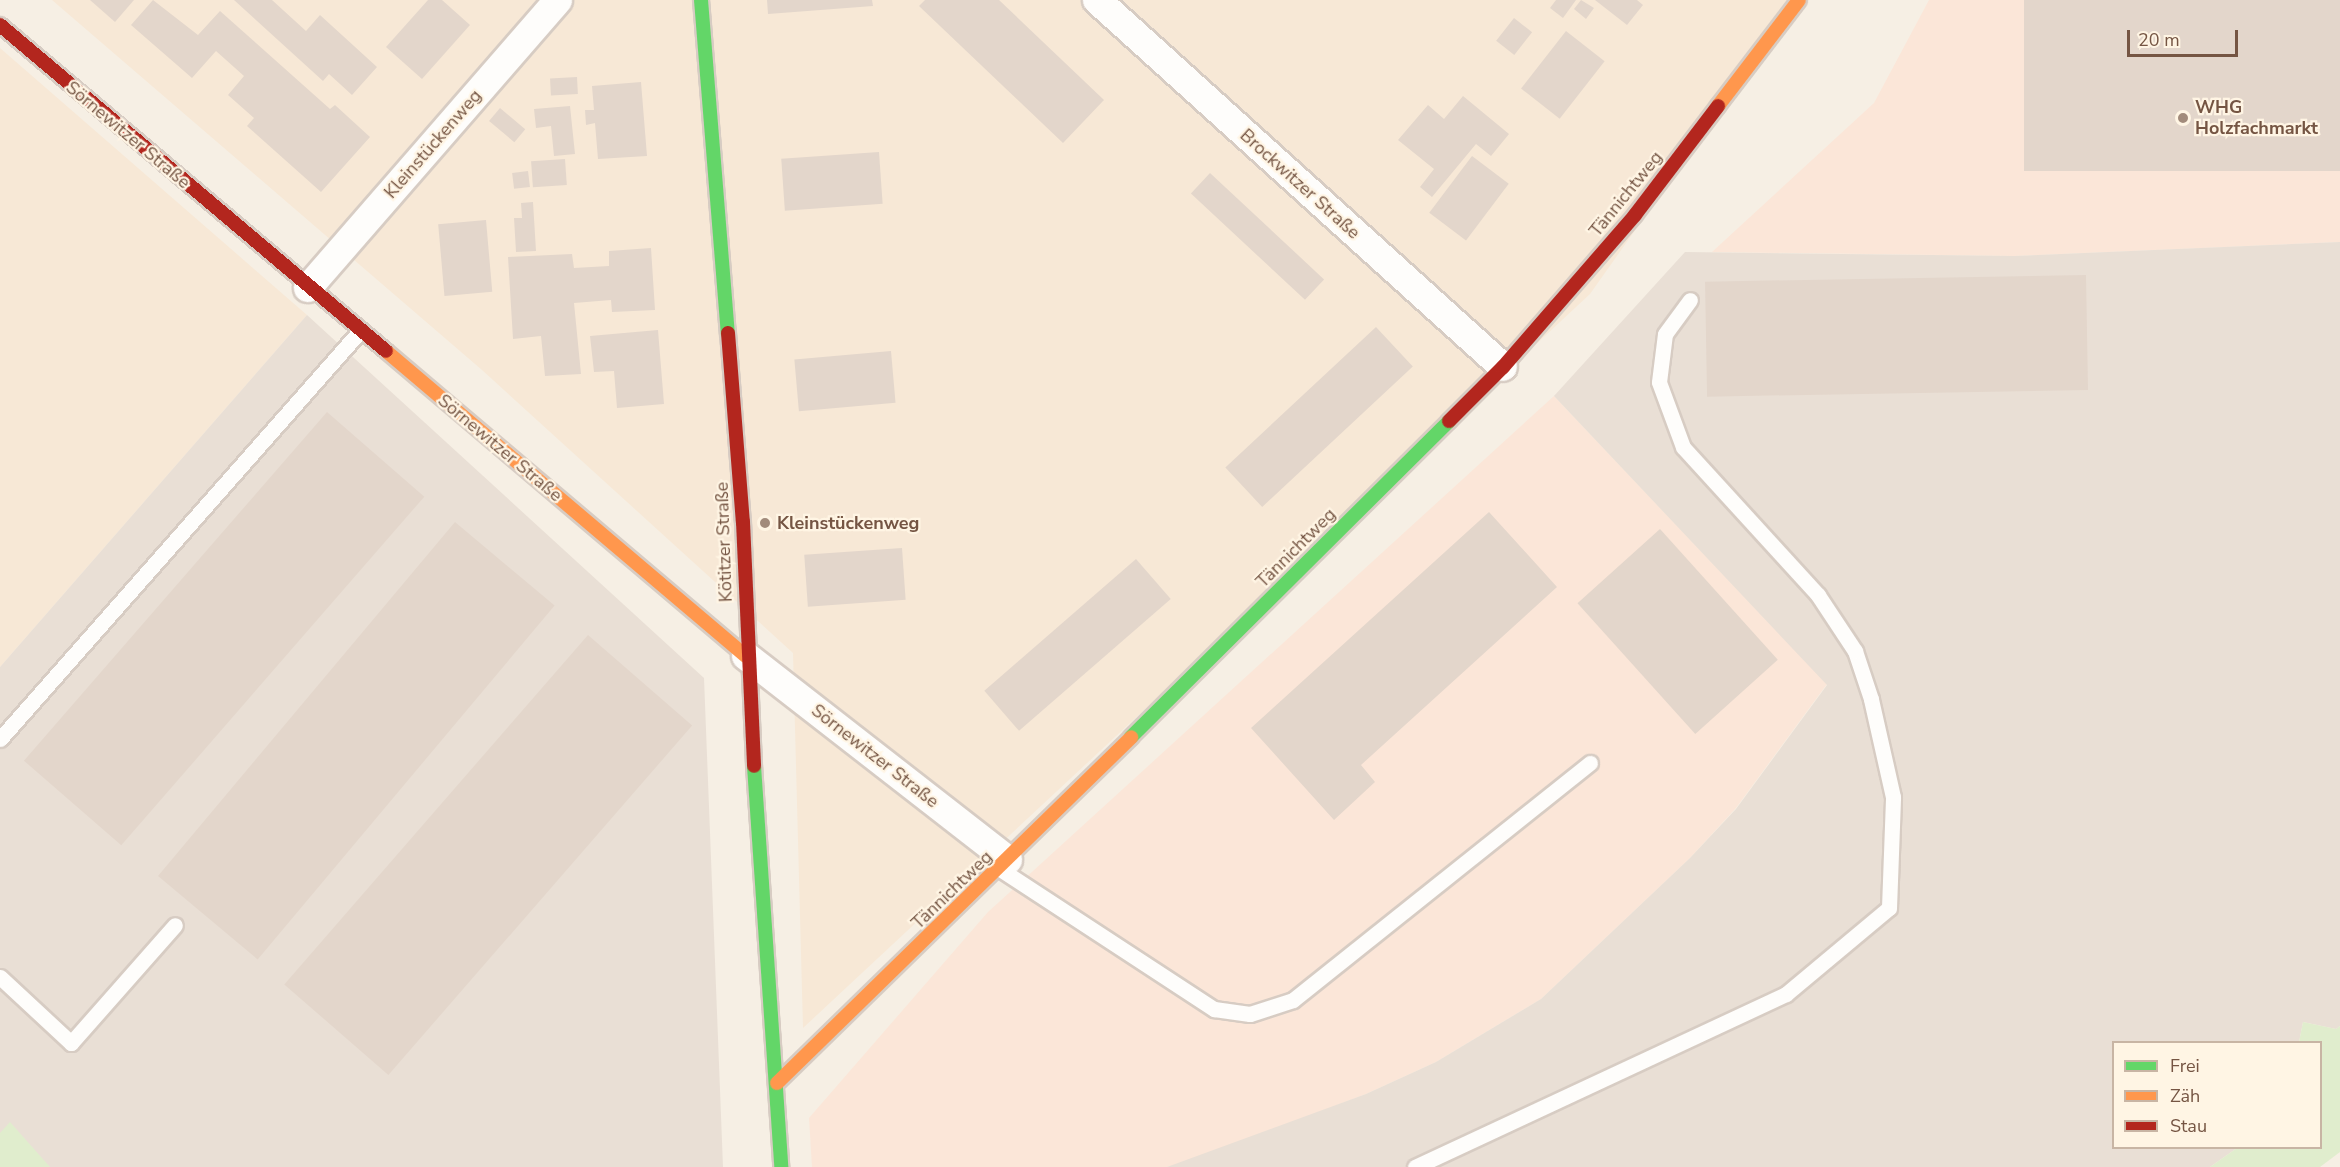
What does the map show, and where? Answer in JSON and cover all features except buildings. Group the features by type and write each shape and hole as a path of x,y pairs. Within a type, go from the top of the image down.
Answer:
{"street":[{"name":"Kleinstückenweg","path":"308,288 558,0"},
{"name":"Kötitzer Straße","path":"700,0 743,522 746,656 781,1167"},
{"name":"Brockwitzer Straße","path":"1098,0 1503,367"},
{"name":"Tännichtweg","path":"777,1083 1004,864 1503,367 1635,215 1799,0"},
{"name":"Sörnewitzer Straße","path":"0,25 308,288 746,656 1004,864"}],"lane":[{"path":"1415,1167 1786,994 1889,908 1893,797 1871,699 1855,651 1818,595 1683,447 1659,382 1665,334 1690,300"},
{"path":"0,740 360,331"},
{"path":"1004,864 1214,1009 1250,1014 1293,1000 1590,763"},
{"path":"0,976 71,1042 175,926"}],"shaded area":[{"path":"52,0 1798,0 1590,294 803,1028 793,653 482,370"},
{"path":"1929,0 2340,0 2340,242 2014,256 1712,252 1874,103"},
{"path":"0,48 307,315 0,667"},
{"path":"2340,242 2340,1026 2336,1029 2303,1022 2299,1041 2112,1041 2112,1149 2236,1149 2210,1167 1167,1167 1366,1094 1436,1062 1541,999 1690,858 1736,809 1827,685 1554,396 1685,252 2014,256"},
{"path":"307,315 704,678 723,1167 0,1167 0,667"},
{"path":"1554,396 1827,684 1736,808 1690,858 1541,999 1436,1062 1366,1094 1195,1159 1167,1167 812,1167 809,1118 988,912"}],"green space":[{"path":"2303,1022 2336,1029 2340,1026 2340,1152 2320,1167 2210,1167 2236,1149 2322,1149 2322,1041 2299,1041"},
{"path":"10,1122 50,1167 0,1167 0,1133"}],"traffic: fast":[{"path":"701,0 728,333"},
{"path":"1131,737 1449,421"},
{"path":"754,766 781,1167"}],"traffic: slow":[{"path":"1718,106 1799,0"},
{"path":"386,351 746,656"},
{"path":"777,1083 1131,737"}],"traffic: jam":[{"path":"0,25 386,351"},
{"path":"1449,421 1503,367 1635,215 1718,106"},
{"path":"728,333 743,522 754,766"}],"place":[{"name":"WHG Holzfachmarkt","path":"2183,118"},
{"name":"Kleinstückenweg","path":"765,523"}]}
